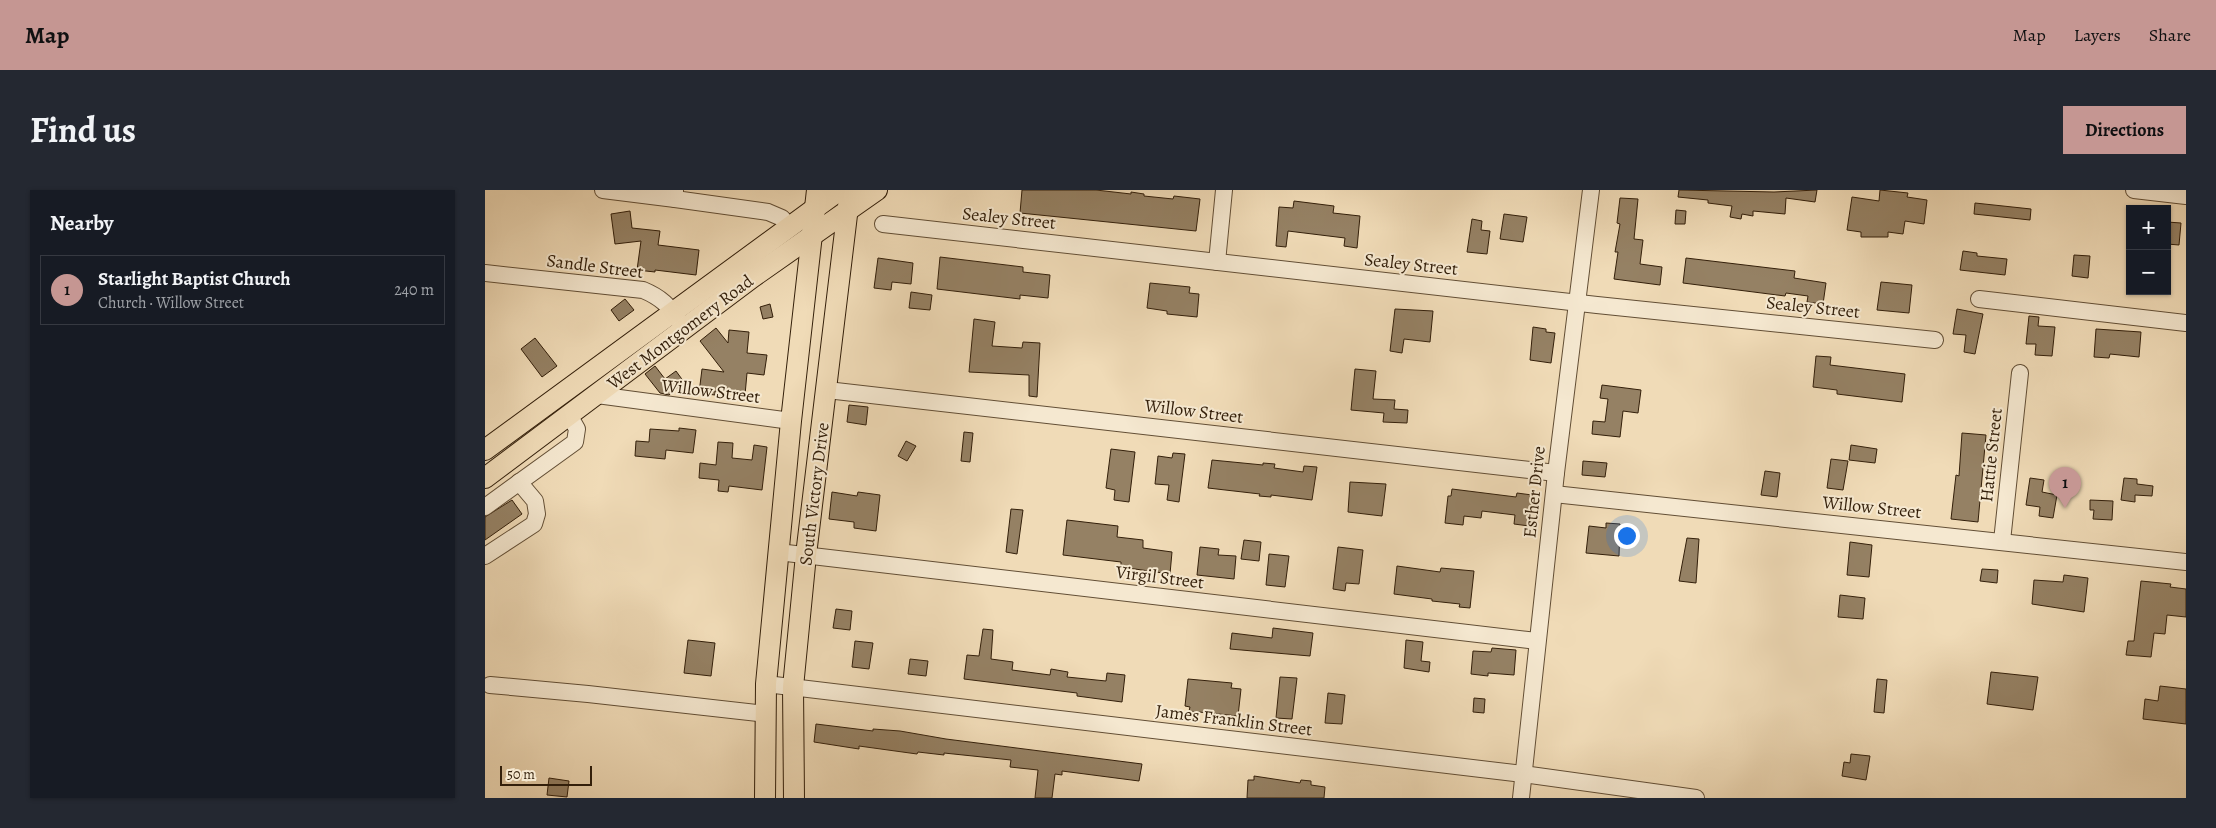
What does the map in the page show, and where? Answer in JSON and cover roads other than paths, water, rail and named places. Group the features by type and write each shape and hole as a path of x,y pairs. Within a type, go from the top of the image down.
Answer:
{"main road":[{"name":"West Montgomery Road","path":"488,475 597,395 679,321 789,227 815,200 840,190"},
{"name":"South Victory Drive","path":"794,798 793,687 806,555 850,190"},
{"name":"West Montgomery Road","path":"485,450 679,321 753,277 877,190"},
{"name":"South Victory Drive","path":"765,798 766,684 791,421 807,294 815,200"},
{"path":"753,277 788,268 799,275 807,294"}],"street":[{"path":"603,190 675,194 768,212 782,218 789,227"},
{"path":"1217,262 1224,190"},
{"name":"Esther Drive","path":"1521,798 1556,473 1591,190"},
{"path":"2134,190 2186,196"},
{"name":"Sealey Street","path":"883,224 1935,340"},
{"name":"Sandle Street","path":"485,273 643,290 656,296 679,321"},
{"path":"1979,299 2186,323"},
{"name":"Hattie Street","path":"2002,541 2020,373"},
{"name":"Willow Street","path":"827,390 1556,473"},
{"name":"Willow Street","path":"597,395 791,421"},
{"path":"485,507 575,442 577,429 569,415"},
{"path":"488,475 505,492"},
{"path":"485,556 534,524 537,514 535,501 519,482"},
{"name":"Willow Street","path":"1554,494 2186,562"},
{"name":"Virgil Street","path":"778,552 1537,642"},
{"name":"James Franklin Street","path":"766,684 1523,774 1696,798"},
{"path":"490,685 766,714"}],"place":[{"name":"Starlight Baptist Church","path":"2065,508"}]}
